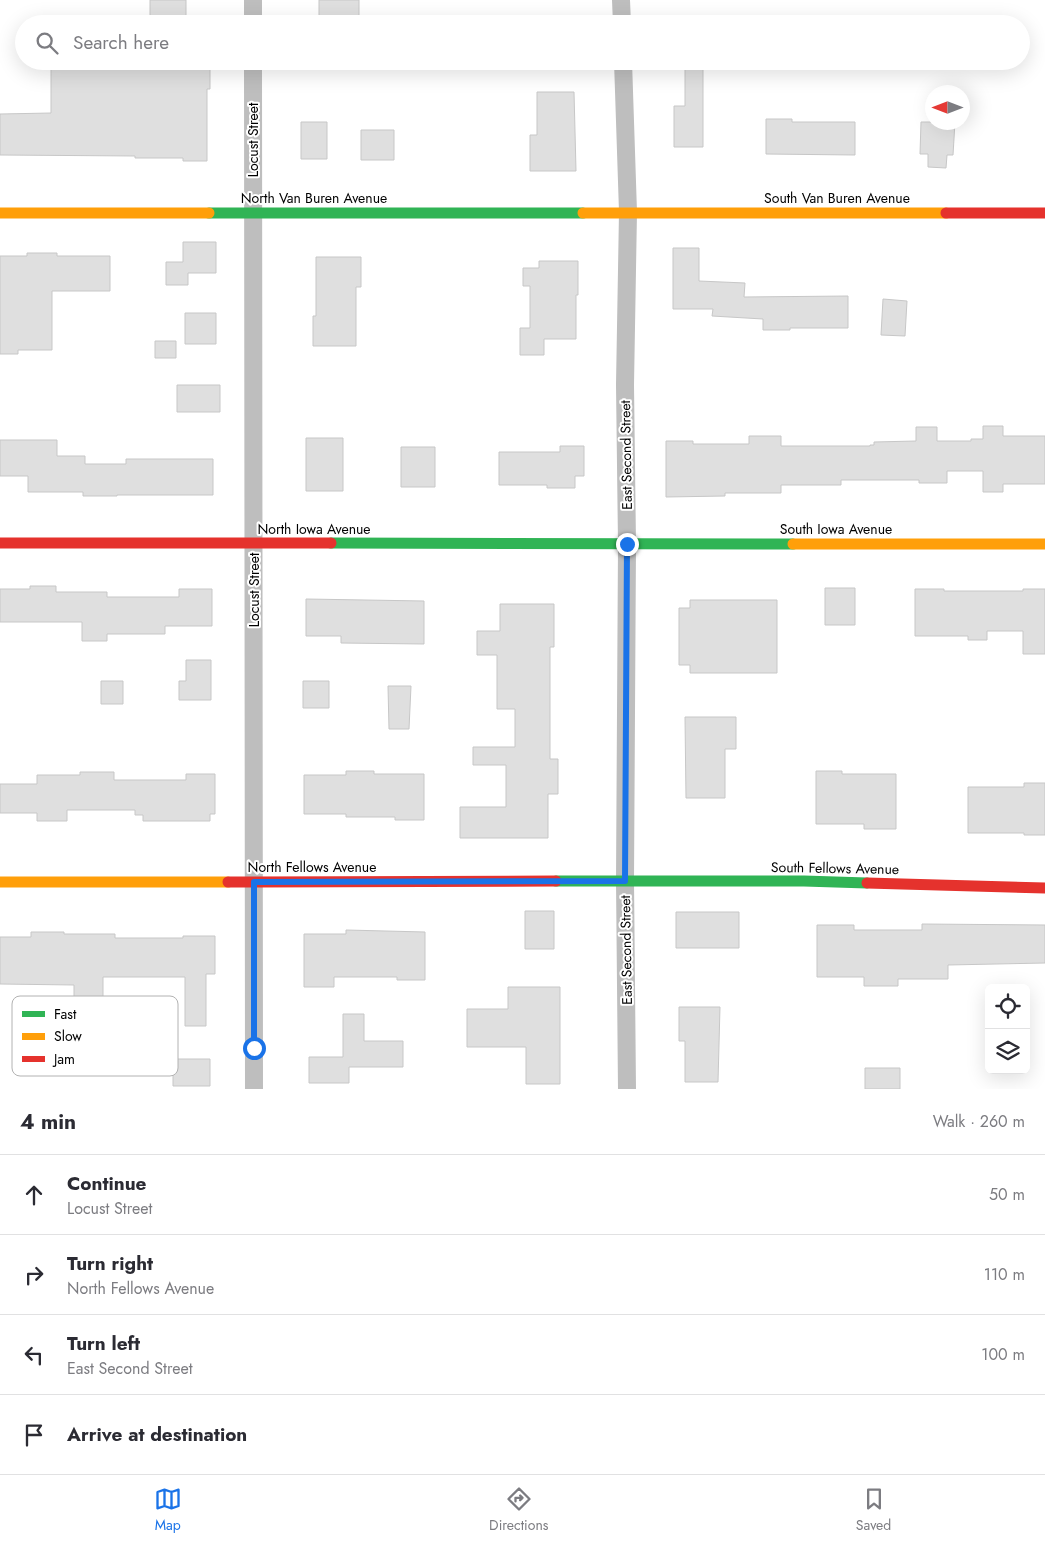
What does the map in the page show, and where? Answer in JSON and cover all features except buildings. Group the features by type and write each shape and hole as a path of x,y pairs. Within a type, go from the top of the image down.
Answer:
{"street":[{"path":"253,0 253,15"},
{"path":"621,0 622,15"},
{"name":"Locust Street","path":"253,70 254,1089"},
{"name":"East Second Street","path":"623,70 628,212 625,385 627,544 625,881 627,1089"},
{"name":"North Van Buren Avenue","path":"0,213 628,212"},
{"name":"South Van Buren Avenue","path":"628,212 1045,213"},
{"name":"North Iowa Avenue","path":"0,543 627,544"},
{"name":"South Iowa Avenue","path":"627,544 1045,544"},
{"name":"North Fellows Avenue","path":"0,882 625,881"},
{"name":"South Fellows Avenue","path":"625,881 804,881 1045,888"}],"traffic: fast":[{"path":"209,213 583,213"},
{"path":"331,543 793,544"},
{"path":"556,881 804,881 867,883"}],"traffic: slow":[{"path":"0,213 209,213"},
{"path":"583,213 946,213"},
{"path":"793,544 1045,544"},
{"path":"0,882 228,882"}],"traffic: jam":[{"path":"946,213 1045,213"},
{"path":"0,543 331,543"},
{"path":"228,882 556,881"},
{"path":"867,883 1045,888"}],"route":[{"path":"254,1048 254,882 625,881 627,544"}]}
